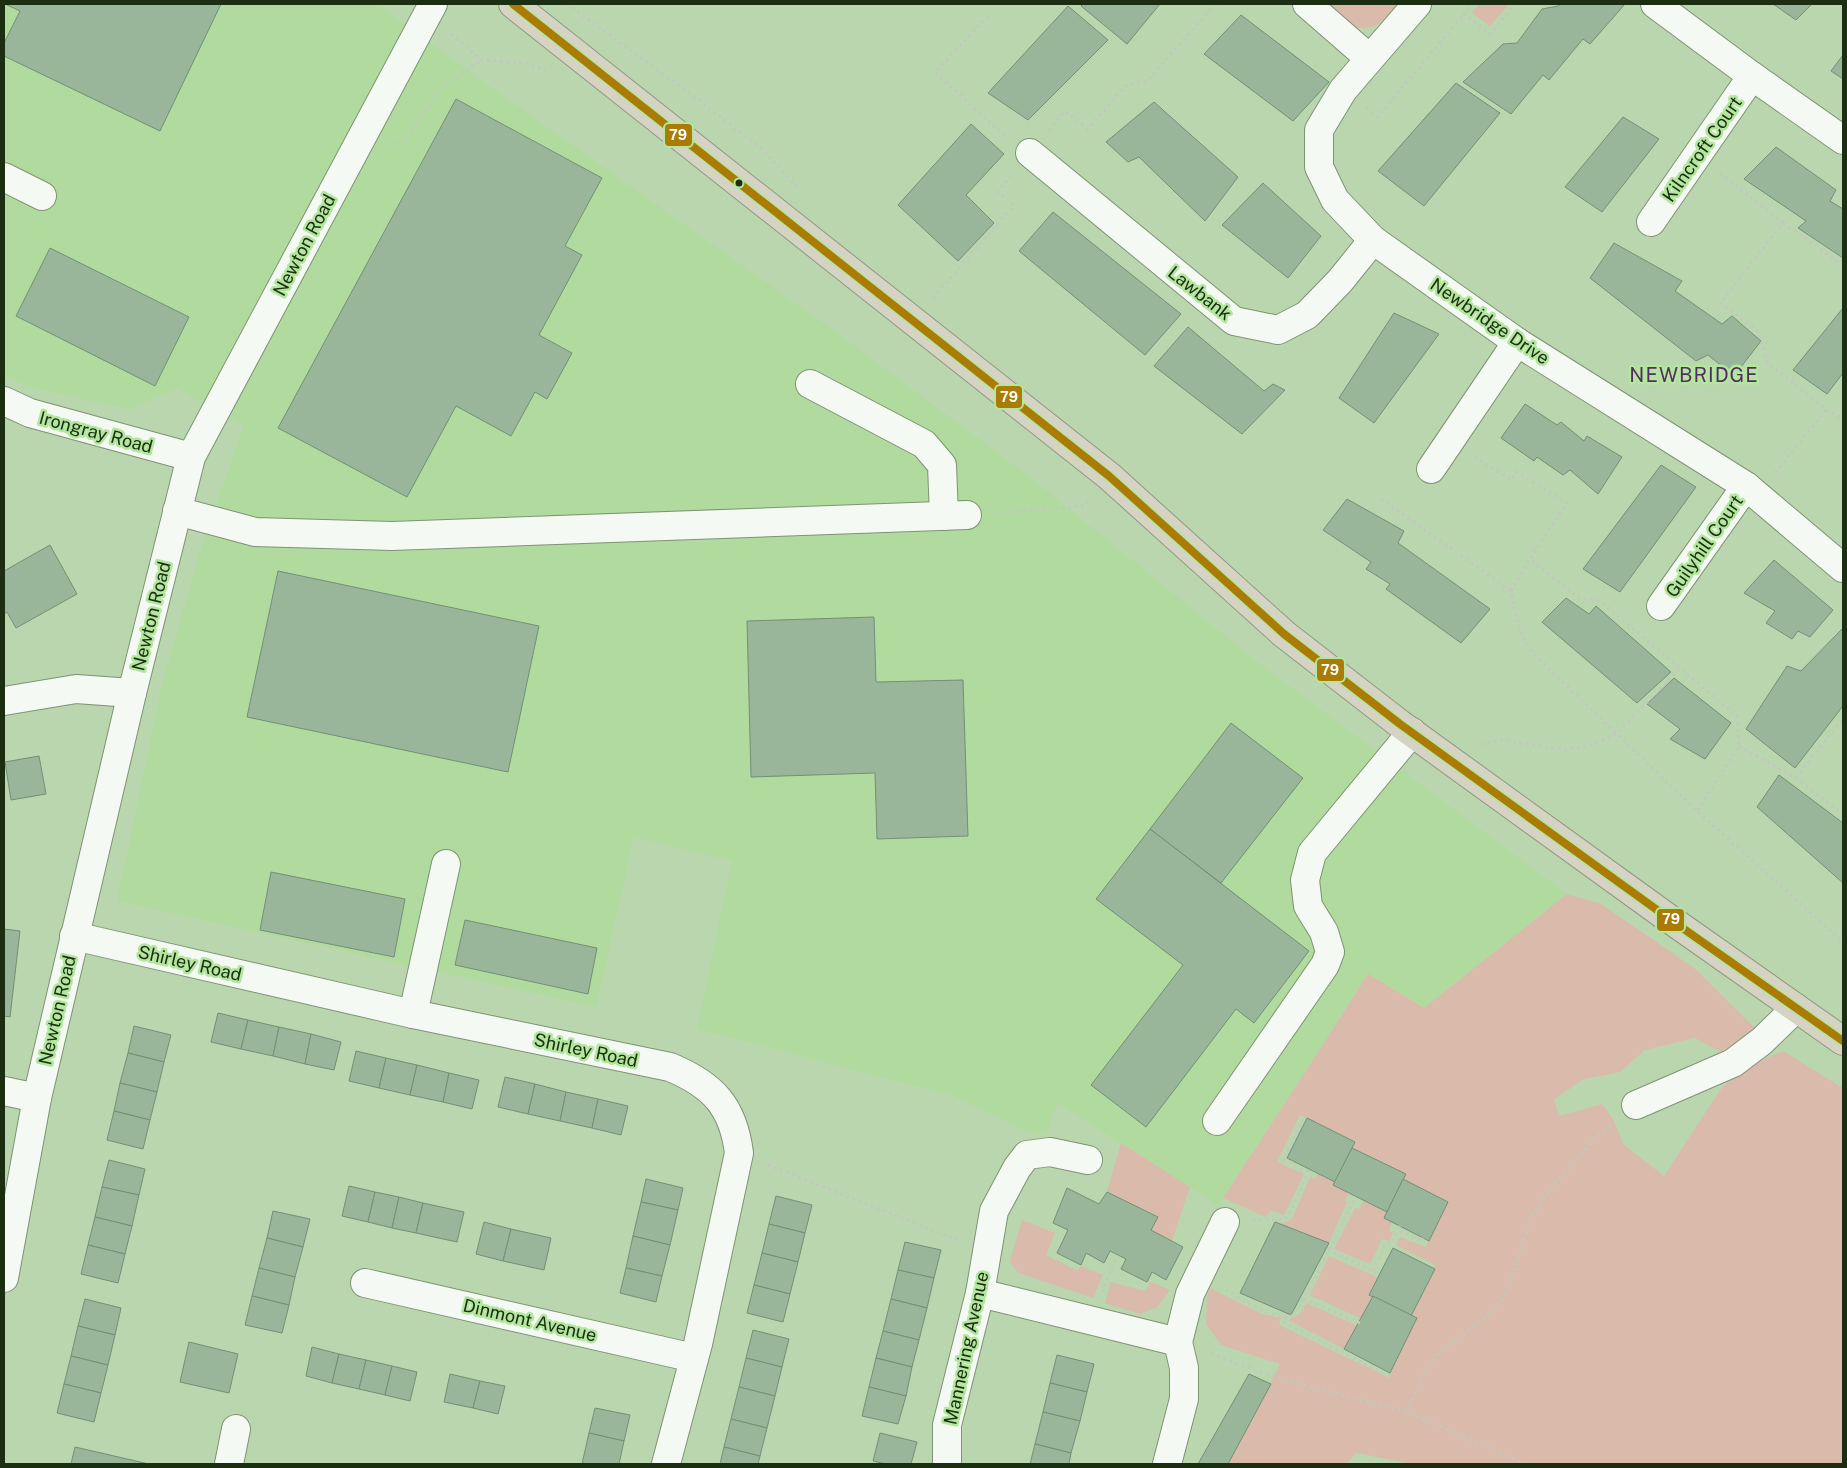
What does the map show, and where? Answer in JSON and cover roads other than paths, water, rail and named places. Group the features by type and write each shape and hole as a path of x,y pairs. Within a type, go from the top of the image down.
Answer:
{"highway":[{"path":"514,4 1109,476 1284,634 1412,732 1664,915 1843,1041"}],"street":[{"path":"1307,4 1369,58"},
{"name":"Newbridge Drive","path":"1416,4 1343,90 1319,130 1319,167 1335,200 1373,240 1517,342 1752,491 1843,568"},
{"path":"1655,4 1843,140"},
{"name":"Newton Road","path":"4,1278 37,1098 132,693 191,458 430,9"},
{"name":"Kilncroft Court","path":"1651,222 1752,76"},
{"name":"Lawbank","path":"1021,148 1234,321 1278,330 1307,315 1340,281 1373,240"},
{"path":"4,177 42,196"},
{"path":"1431,469 1517,342"},
{"path":"177,511 254,532 392,536 956,516 942,465 924,444 810,384"},
{"name":"Irongray Road","path":"4,401 30,414 191,458"},
{"name":"Guilyhill Court","path":"1661,606 1752,491"},
{"path":"4,701 76,690 132,693"},
{"path":"1216,1122 1325,965 1330,952 1324,932 1308,906 1305,880 1312,853 1412,732"},
{"path":"413,1014 446,864"},
{"name":"Shirley Road","path":"74,936 413,1014 670,1067 687,1074 703,1084 716,1096 727,1112 736,1132 739,1153 694,1358 666,1464"},
{"path":"1636,1105 1733,1063 1762,1042 1796,1008"},
{"path":"4,1091 37,1098"},
{"name":"Mannering Avenue","path":"947,1464 947,1425 980,1293 994,1211 1017,1168 1027,1155 1050,1152 1088,1160"},
{"path":"1167,1464 1184,1399 1184,1368 1178,1342 1190,1294 1225,1222"},
{"name":"Dinmont Avenue","path":"365,1283 694,1358"},
{"path":"980,1293 1178,1342"},
{"path":"229,1464 236,1429"}],"district":[{"name":"NEWBRIDGE","path":"1694,375"}]}
